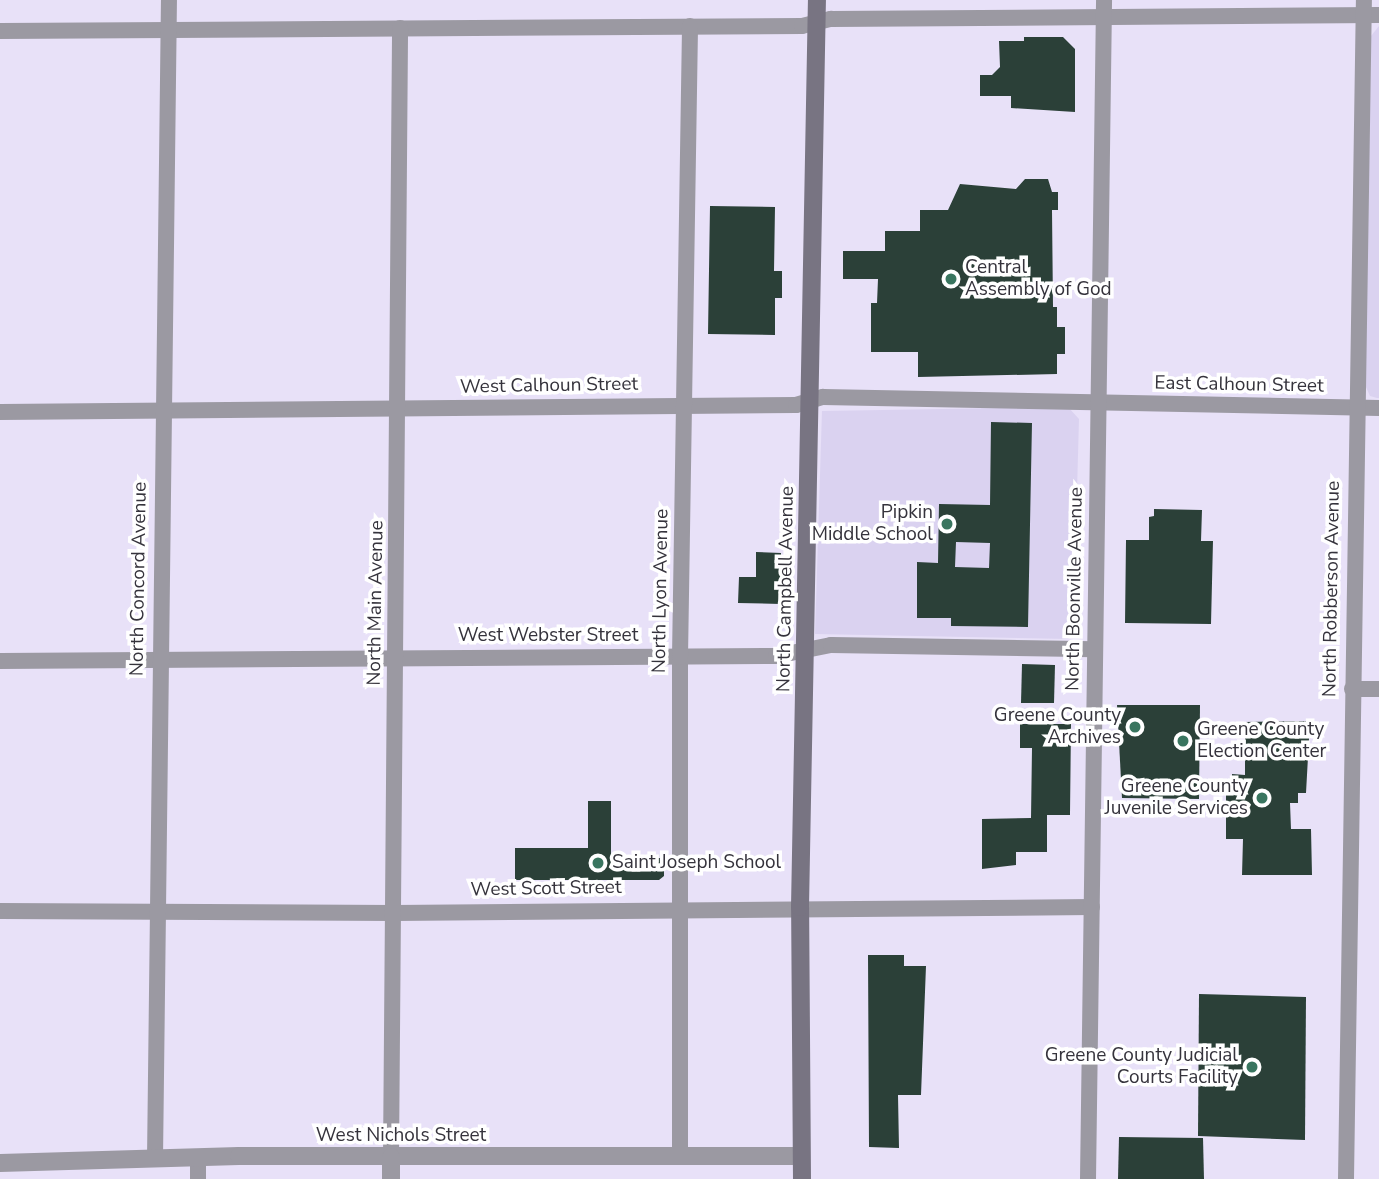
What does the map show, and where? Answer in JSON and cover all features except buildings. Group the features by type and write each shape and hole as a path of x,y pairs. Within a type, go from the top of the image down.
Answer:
{"main road":[{"name":"North Campbell Avenue","path":"802,1179 800,906 817,0"}],"street":[{"name":"North Concord Avenue","path":"155,1159 169,0"},
{"path":"0,31 690,26 817,23 831,19 1104,8 1369,10"},
{"name":"North Boonville Avenue","path":"1088,1179 1104,8"},
{"name":"North Robberson Avenue","path":"1346,1179 1356,408 1369,10"},
{"name":"North Lyon Avenue","path":"680,1157 680,656 690,26"},
{"name":"North Main Avenue","path":"391,1179 400,409 400,28"},
{"name":"West Calhoun Street","path":"0,412 796,405 823,397 1098,402"},
{"name":"East Calhoun Street","path":"1098,402 1379,408"},
{"name":"West Webster Street","path":"0,661 776,656 831,645 1095,649"},
{"path":"1352,689 1379,689"},
{"name":"West Scott Street","path":"0,911 394,913 800,906 1092,907"},
{"name":"West Nichols Street","path":"0,1163 198,1157 801,1156"},
{"path":"198,1157 198,1179"}],"shaded area":[{"path":"1379,26 1377,398 1370,396 1365,385 1371,36"},
{"name":"Pipkin Middle School","path":"1068,407 1079,419 1073,635 1068,639 815,634 822,411"}],"place":[{"name":"Central Assembly of God","path":"951,279"},
{"name":"Pipkin Middle School","path":"947,524"},
{"name":"Greene County Archives","path":"1135,727"},
{"name":"Greene County Election Center","path":"1183,741"},
{"name":"Greene County Juvenile Services","path":"1262,798"},
{"name":"Saint Joseph School","path":"598,863"},
{"name":"Greene County Judicial Courts Facility","path":"1252,1067"}]}
